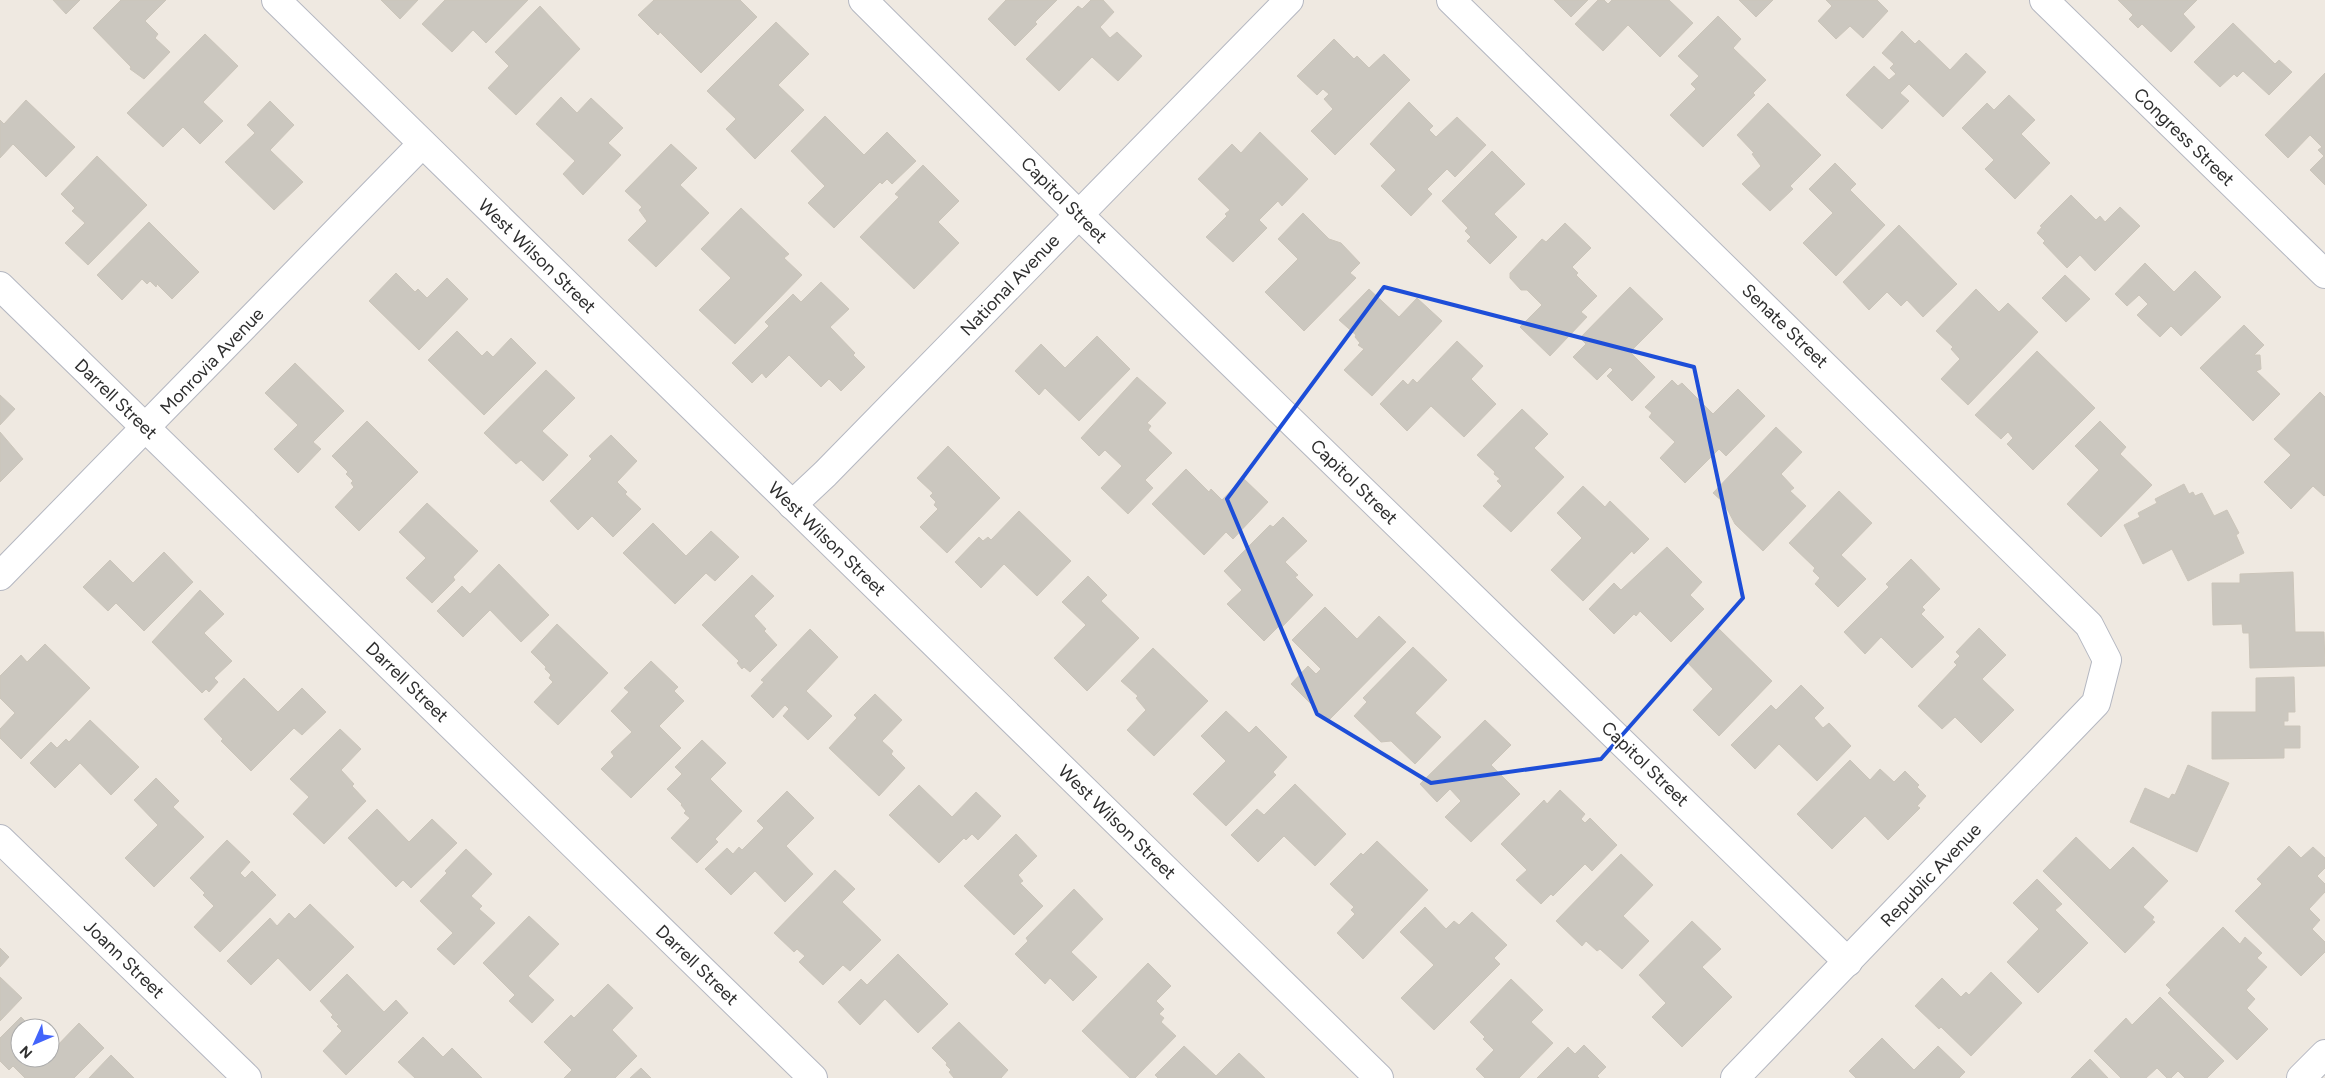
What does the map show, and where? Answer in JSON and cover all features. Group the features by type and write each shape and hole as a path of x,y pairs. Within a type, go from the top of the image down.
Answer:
{"street":[{"name":"West Wilson Street","path":"276,0 1379,1078"},
{"name":"Capitol Street","path":"863,0 1078,215 1848,962"},
{"name":"National Avenue","path":"792,505 826,474 1289,0"},
{"name":"Senate Street","path":"1451,0 2089,625 2107,660"},
{"name":"Congress Street","path":"2044,0 2325,274"},
{"name":"Monrovia Avenue","path":"0,576 422,144"},
{"name":"Darrell Street","path":"0,286 813,1078"},
{"name":"Republic Avenue","path":"1735,1078 2096,703 2107,660"},
{"name":"Joann Street","path":"0,839 247,1078"},
{"path":"2301,1078 2325,1054"}],"highlighted area":[{"path":"1384,287 1694,367 1743,598 1601,759 1431,783 1317,714 1227,499"}],"building":[{"path":"53,0 80,0 66,14"},
{"path":"121,0 166,0 145,21 158,34 155,38 170,52 144,79 130,69 131,67 93,28"},
{"path":"381,0 418,0 400,19"},
{"path":"445,0 528,0 486,43 473,30 452,52 422,24"},
{"path":"654,0 740,0 757,17 701,73 660,32 658,35 638,15"},
{"path":"1006,0 1057,0 1015,46 988,19"},
{"path":"1091,0 1103,0 1114,12 1100,27 1110,38 1117,32 1142,56 1118,81 1092,57 1059,91 1026,59 1078,6 1082,9"},
{"path":"1554,0 1588,0 1571,17"},
{"path":"1598,0 1604,0 1608,4 1612,0 1669,0 1693,23 1660,57 1628,25 1603,51 1575,24"},
{"path":"1739,0 1773,0 1756,17"},
{"path":"1826,0 1877,0 1888,11 1863,38 1850,26 1836,39 1818,21 1832,6"},
{"path":"2118,0 2197,0 2183,14 2195,27 2171,52 2142,24 2138,28 2129,19 2133,15"},
{"path":"540,6 580,49 516,115 488,88 509,66 495,52"},
{"path":"1718,16 1741,39 1733,48 1766,80 1753,93 1755,95 1703,147 1670,115 1696,89 1691,84 1699,76 1678,56"},
{"path":"776,22 809,54 778,85 804,110 755,159 726,129 736,119 707,91"},
{"path":"2233,23 2275,64 2279,60 2292,72 2269,95 2243,71 2237,77 2234,74 2220,87 2194,62"},
{"path":"1902,31 1915,44 1919,40 1950,70 1966,53 1986,72 1943,117 1909,84 1900,93 1909,101 1882,129 1846,95 1874,66 1889,80 1896,74 1890,68 1894,64 1882,53"},
{"path":"205,34 238,66 203,102 223,121 200,144 183,127 163,147 127,113"},
{"path":"1334,39 1354,59 1357,56 1369,68 1384,54 1410,80 1335,155 1311,131 1333,109 1324,99 1329,94 1323,89 1317,95 1297,76"},
{"path":"2325,73 2325,185 2310,170 2324,156 2318,150 2322,147 2310,135 2288,158 2265,135"},
{"path":"2009,95 2035,120 2021,134 2050,163 2015,199 1985,169 1994,160 1962,128 1987,103 1994,110"},
{"path":"561,97 577,113 591,98 623,128 608,143 621,155 583,195 563,174 575,161 536,124"},
{"path":"26,100 75,147 46,177 13,144 0,158 0,120 4,124"},
{"path":"270,101 294,125 270,150 303,182 274,210 225,162 255,133 247,125"},
{"path":"1409,102 1433,126 1429,130 1436,137 1457,117 1486,145 1455,177 1447,169 1427,189 1432,194 1411,216 1381,186 1396,170 1370,144"},
{"path":"1768,103 1821,155 1790,186 1793,189 1770,211 1742,184 1761,166 1752,154 1754,153 1737,135"},
{"path":"825,116 864,155 887,132 916,161 892,184 887,179 882,184 880,182 834,228 808,203 825,186 791,151"},
{"path":"1260,132 1308,179 1282,206 1278,201 1259,220 1267,228 1233,262 1206,237 1227,216 1225,214 1230,210 1198,179 1232,144 1241,153"},
{"path":"671,144 697,168 680,185 709,213 656,267 628,240 647,221 639,210 642,207 625,191"},
{"path":"1492,151 1525,184 1494,214 1517,237 1490,264 1467,241 1471,237 1465,231 1468,228 1442,201"},
{"path":"97,156 147,205 88,265 65,243 85,223 72,211 75,208 61,194"},
{"path":"1835,163 1856,184 1850,190 1885,225 1836,276 1803,243 1833,213 1809,189"},
{"path":"923,165 959,201 938,222 959,243 914,289 860,237 899,197 895,194"},
{"path":"2071,195 2096,220 2100,216 2105,222 2120,207 2140,226 2095,271 2080,255 2067,268 2043,243 2045,241 2037,233 2042,227 2040,226"},
{"path":"741,208 789,254 784,258 802,275 735,344 699,310 731,278 701,249"},
{"path":"1303,213 1329,239 1341,243 1360,263 1350,273 1356,278 1304,331 1265,292 1298,259 1278,239"},
{"path":"149,222 199,272 172,299 157,284 156,287 150,281 147,284 142,279 122,300 97,275"},
{"path":"1565,223 1591,248 1572,267 1578,273 1576,275 1597,296 1581,312 1587,317 1550,356 1520,327 1542,305 1527,290 1521,290 1510,278 1510,273 1542,239 1546,242"},
{"path":"1899,225 1957,284 1923,317 1907,300 1901,306 1887,292 1869,310 1843,282"},
{"path":"2145,263 2174,292 2195,271 2221,297 2181,336 2171,326 2160,337 2137,315 2148,304 2139,295 2127,306 2115,294"},
{"path":"396,273 415,292 418,289 427,298 447,278 468,299 419,350 369,301"},
{"path":"2065,275 2090,299 2066,322 2042,298"},
{"path":"821,282 849,309 830,327 855,353 853,355 865,367 841,391 829,379 821,387 789,355 766,378 762,373 752,383 732,363 769,326 765,322 793,294 801,302"},
{"path":"1630,287 1663,319 1630,352 1655,377 1632,401 1607,376 1613,370 1610,367 1597,380 1573,357 1586,344 1580,338"},
{"path":"1369,289 1399,317 1417,298 1442,321 1372,396 1344,370 1364,349 1358,345 1360,343 1355,337 1356,335 1339,320"},
{"path":"1976,289 1999,312 2008,303 2038,332 1968,405 1941,379 1960,359 1951,349 1953,347 1936,331"},
{"path":"2244,325 2264,345 2254,355 2260,355 2261,369 2256,371 2280,394 2253,421 2200,368"},
{"path":"457,331 482,356 487,351 493,357 511,338 536,363 484,415 428,360"},
{"path":"1097,336 1130,369 1079,421 1045,388 1039,395 1015,371 1041,344 1065,368"},
{"path":"1457,341 1483,366 1471,379 1496,404 1464,437 1431,406 1407,431 1380,404 1403,380 1408,385 1413,379 1417,383"},
{"path":"2037,351 2095,408 2033,470 2007,444 2013,438 2008,432 2001,439 1975,415"},
{"path":"295,363 344,411 313,442 321,449 298,473 274,449 298,425 265,393"},
{"path":"546,370 575,398 542,431 568,455 543,481 521,460 516,464 484,433"},
{"path":"1137,377 1166,403 1147,423 1151,426 1148,430 1172,453 1145,480 1153,488 1128,514 1101,488 1122,466 1105,450 1099,456 1081,438"},
{"path":"1672,380 1678,386 1682,383 1713,414 1738,389 1765,416 1726,456 1719,449 1685,483 1660,458 1675,442 1649,417 1652,413 1645,407"},
{"path":"2320,392 2325,397 2325,495 2313,486 2291,509 2264,482 2291,455 2274,439"},
{"path":"0,395 15,409 0,425"},
{"path":"1522,409 1548,434 1534,448 1564,477 1511,532 1483,506 1502,486 1497,481 1500,479 1494,474 1495,472 1477,455"},
{"path":"367,421 418,472 359,531 335,507 354,487 351,483 353,481 346,474 348,472 332,456"},
{"path":"2100,421 2126,447 2120,454 2152,485 2101,537 2067,504 2099,470 2075,446"},
{"path":"1776,427 1802,452 1781,474 1794,488 1790,491 1806,506 1763,551 1735,524 1724,503 1713,493"},
{"path":"0,432 23,459 0,482"},
{"path":"611,435 637,461 617,482 627,492 625,494 641,509 613,537 592,516 578,530 550,501 592,459 589,456"},
{"path":"948,446 1000,498 947,553 920,527 938,509 934,505 936,502 930,496 933,493 917,478"},
{"path":"1186,469 1209,492 1211,489 1222,500 1243,478 1268,502 1233,539 1226,532 1204,555 1152,504"},
{"path":"2184,484 2189,494 2193,492 2195,496 2202,493 2214,516 2227,510 2239,533 2236,535 2244,553 2188,581 2172,549 2143,564 2124,525 2140,517 2138,513 2157,503 2155,499"},
{"path":"1583,486 1605,507 1610,501 1649,539 1634,554 1632,551 1583,601 1551,570 1582,538 1557,513"},
{"path":"1839,491 1872,523 1841,555 1866,579 1838,607 1815,584 1820,578 1813,571 1815,568 1789,543"},
{"path":"427,503 478,551 453,577 455,580 432,603 406,578 426,558 399,532"},
{"path":"1019,511 1071,561 1037,596 1004,564 981,588 955,562 979,537 983,541 988,537 991,540"},
{"path":"1283,517 1307,541 1285,562 1298,575 1295,577 1313,595 1281,628 1279,626 1264,641 1227,604 1242,590 1224,571 1270,525 1273,527"},
{"path":"653,523 686,556 711,531 739,557 715,581 706,573 675,604 623,553"},
{"path":"1667,547 1702,582 1690,595 1704,609 1671,642 1640,611 1636,616 1634,614 1614,634 1589,609 1614,583 1621,590"},
{"path":"164,552 193,582 144,631 116,603 108,611 83,587 110,560 133,583"},
{"path":"1911,559 1940,589 1922,607 1925,610 1921,614 1944,637 1912,668 1881,637 1865,654 1844,632 1889,587 1886,584"},
{"path":"499,564 549,615 521,642 490,610 463,637 437,611 462,586 470,594"},
{"path":"2293,572 2295,632 2324,632 2325,666 2250,668 2249,633 2243,633 2242,624 2213,625 2212,583 2240,583 2240,574"},
{"path":"752,575 774,596 754,616 777,645 750,672 744,667 742,669 737,663 739,661 702,625"},
{"path":"1088,576 1107,595 1101,601 1139,638 1087,691 1054,658 1086,625 1062,602"},
{"path":"200,590 224,614 204,633 232,661 214,678 218,682 209,692 206,689 202,693 152,642"},
{"path":"1325,607 1357,639 1379,616 1406,642 1328,721 1291,684 1308,666 1316,674 1321,669 1292,640"},
{"path":"557,624 608,673 558,725 534,702 553,682 549,678 551,675 545,669 546,667 531,652"},
{"path":"1718,628 1772,681 1719,736 1693,710 1713,689 1685,660"},
{"path":"1979,628 2006,655 1982,679 2014,710 1981,743 1955,717 1942,729 1918,706 1957,665 1954,662 1960,656 1956,652"},
{"path":"810,629 838,657 806,691 832,716 808,740 783,716 789,709 785,705 773,718 751,696 764,682 761,680"},
{"path":"45,644 90,688 21,759 0,738 0,729 15,713 0,698 0,676 21,655 27,662"},
{"path":"1413,647 1447,680 1415,713 1441,737 1415,764 1391,741 1381,742 1354,716 1367,702 1363,698"},
{"path":"1153,648 1208,701 1154,756 1127,730 1146,710 1136,698 1138,696 1121,681"},
{"path":"651,661 678,687 674,691 684,701 659,726 681,748 631,798 601,769 614,756 611,752 632,732 611,711 629,692 624,688"},
{"path":"2294,677 2295,712 2288,712 2288,721 2284,721 2284,726 2300,726 2300,748 2284,748 2284,758 2212,759 2212,712 2256,712 2256,678"},
{"path":"244,678 278,712 302,688 326,712 302,735 294,728 251,771 221,741 223,739 204,719"},
{"path":"1801,685 1824,708 1814,718 1823,728 1829,723 1851,746 1817,781 1779,744 1755,769 1731,745 1771,705 1776,710"},
{"path":"875,694 902,720 882,741 893,751 891,754 905,768 879,796 829,748 857,718 854,715"},
{"path":"1226,711 1249,733 1256,726 1287,757 1273,772 1276,775 1226,826 1193,794 1226,761 1201,736"},
{"path":"90,720 139,767 111,795 80,763 55,788 30,763 51,742 57,748 66,739 69,742"},
{"path":"1485,720 1511,745 1491,765 1520,794 1471,842 1445,817 1461,801 1450,789 1437,802 1420,784"},
{"path":"340,729 361,749 341,770 366,801 324,844 293,814 309,797 290,779"},
{"path":"702,740 726,763 710,779 742,811 715,839 718,842 697,863 671,838 690,818 684,813 686,811 682,804 667,789 682,774 675,767"},
{"path":"1850,760 1870,780 1880,769 1894,782 1905,771 1919,785 1917,787 1926,796 1917,806 1920,808 1888,840 1865,816 1832,849 1797,814"},
{"path":"2188,765 2229,783 2197,852 2130,822 2145,788 2169,799 2172,794 2175,795"},
{"path":"156,778 179,801 173,807 204,837 154,887 125,858 158,825 134,800"},
{"path":"1295,784 1346,834 1315,866 1284,836 1258,862 1231,835 1257,809 1264,815"},
{"path":"919,785 952,817 976,792 1001,816 978,840 972,834 966,840 964,838 939,863 889,815"},
{"path":"1560,790 1585,814 1581,819 1585,823 1590,818 1617,845 1592,871 1585,864 1553,896 1551,894 1541,904 1516,880 1527,870 1501,844 1544,800 1547,804"},
{"path":"787,791 814,818 786,846 813,874 785,902 755,871 731,895 705,869 727,848 733,854 739,847 742,850 764,828 757,821"},
{"path":"377,809 409,842 432,819 457,843 411,888 403,880 396,887 348,838"},
{"path":"1016,834 1037,856 1018,875 1023,881 1020,883 1043,906 1014,935 964,886"},
{"path":"2076,837 2110,870 2133,847 2168,881 2143,907 2154,917 2152,920 2155,922 2125,953 2043,871"},
{"path":"227,840 250,862 240,873 245,878 252,871 276,895 220,952 194,927 214,906 203,895 205,893 190,878"},
{"path":"1377,841 1428,890 1363,959 1337,933 1355,914 1351,910 1354,907 1330,884 1361,853 1363,855"},
{"path":"2289,846 2301,858 2313,847 2325,858 2325,868 2317,876 2325,884 2325,892 2309,909 2320,920 2312,929 2325,942 2325,952 2301,976 2235,911 2262,884 2257,879"},
{"path":"466,849 492,874 471,896 482,906 479,909 495,923 454,965 437,949 453,933 420,901 447,873 445,871"},
{"path":"1621,854 1653,885 1623,916 1649,941 1622,969 1600,949 1597,951 1586,941 1582,946 1556,921"},
{"path":"835,870 855,889 842,902 881,940 850,971 843,965 823,985 799,962 805,956 797,949 794,952 774,933"},
{"path":"2037,879 2062,904 2055,910 2088,943 2038,993 2007,962 2039,929 2013,903"},
{"path":"1074,889 1103,919 1071,952 1097,977 1073,1001 1050,978 1045,984 1015,954 1028,941 1026,938"},
{"path":"310,904 354,947 310,991 278,958 251,985 227,961 270,918 277,926 289,913 295,919"},
{"path":"1425,907 1446,929 1454,921 1459,925 1472,912 1507,945 1494,958 1500,964 1434,1030 1401,998 1434,965 1400,932"},
{"path":"529,916 559,944 528,976 554,1000 532,1023 509,1001 515,995 483,963"},
{"path":"1692,921 1721,949 1702,967 1732,997 1682,1047 1652,1017 1666,1003 1639,975"},
{"path":"2223,927 2240,944 2245,937 2262,953 2257,958 2267,967 2246,990 2255,999 2247,1008 2268,1029 2237,1060 2168,993 2171,990 2166,985"},
{"path":"0,948 9,957 0,967"},
{"path":"898,954 948,1004 918,1033 885,999 860,1025 838,1002 861,979 867,985"},
{"path":"1148,963 1171,986 1156,1001 1164,1009 1159,1014 1164,1018 1161,1022 1176,1036 1135,1078 1130,1078 1082,1031"},
{"path":"1991,972 2022,1003 1971,1056 1941,1027 1939,1029 1915,1006 1942,978 1961,997 1966,992 1969,995"},
{"path":"347,974 384,1012 396,1000 408,1013 346,1075 323,1051 342,1031 331,1017 333,1015 320,1001"},
{"path":"0,977 22,998 0,1021"},
{"path":"1511,979 1543,1010 1531,1022 1553,1043 1519,1078 1485,1078 1476,1069 1494,1050 1483,1039 1485,1037 1470,1022"},
{"path":"608,984 633,1008 612,1030 637,1056 615,1078 564,1078 572,1070 544,1042 571,1015 574,1018"},
{"path":"2160,997 2224,1061 2207,1078 2185,1078 2178,1071 2171,1078 2167,1078 2157,1068 2146,1078 2121,1078 2094,1051 2126,1018 2132,1025"},
{"path":"959,1022 1008,1070 1001,1078 954,1078 949,1072 951,1070 946,1065 947,1063 932,1048"},
{"path":"79,1023 104,1048 74,1078 25,1078 15,1068 60,1068 60,1043"},
{"path":"10,1028 11,1068 9,1070 0,1061 0,1038"},
{"path":"423,1037 443,1057 452,1048 482,1078 415,1078 398,1062"},
{"path":"1882,1038 1914,1070 1938,1046 1965,1072 1959,1078 1856,1078 1849,1071"},
{"path":"1584,1045 1606,1067 1597,1076 1599,1078 1537,1078 1568,1047 1575,1054"},
{"path":"1184,1046 1216,1076 1239,1053 1265,1078 1158,1078 1155,1075"},
{"path":"111,1055 134,1078 89,1078"},
{"path":"2090,1059 2108,1078 2071,1078"},
{"path":"641,1068 651,1078 630,1078"}]}
